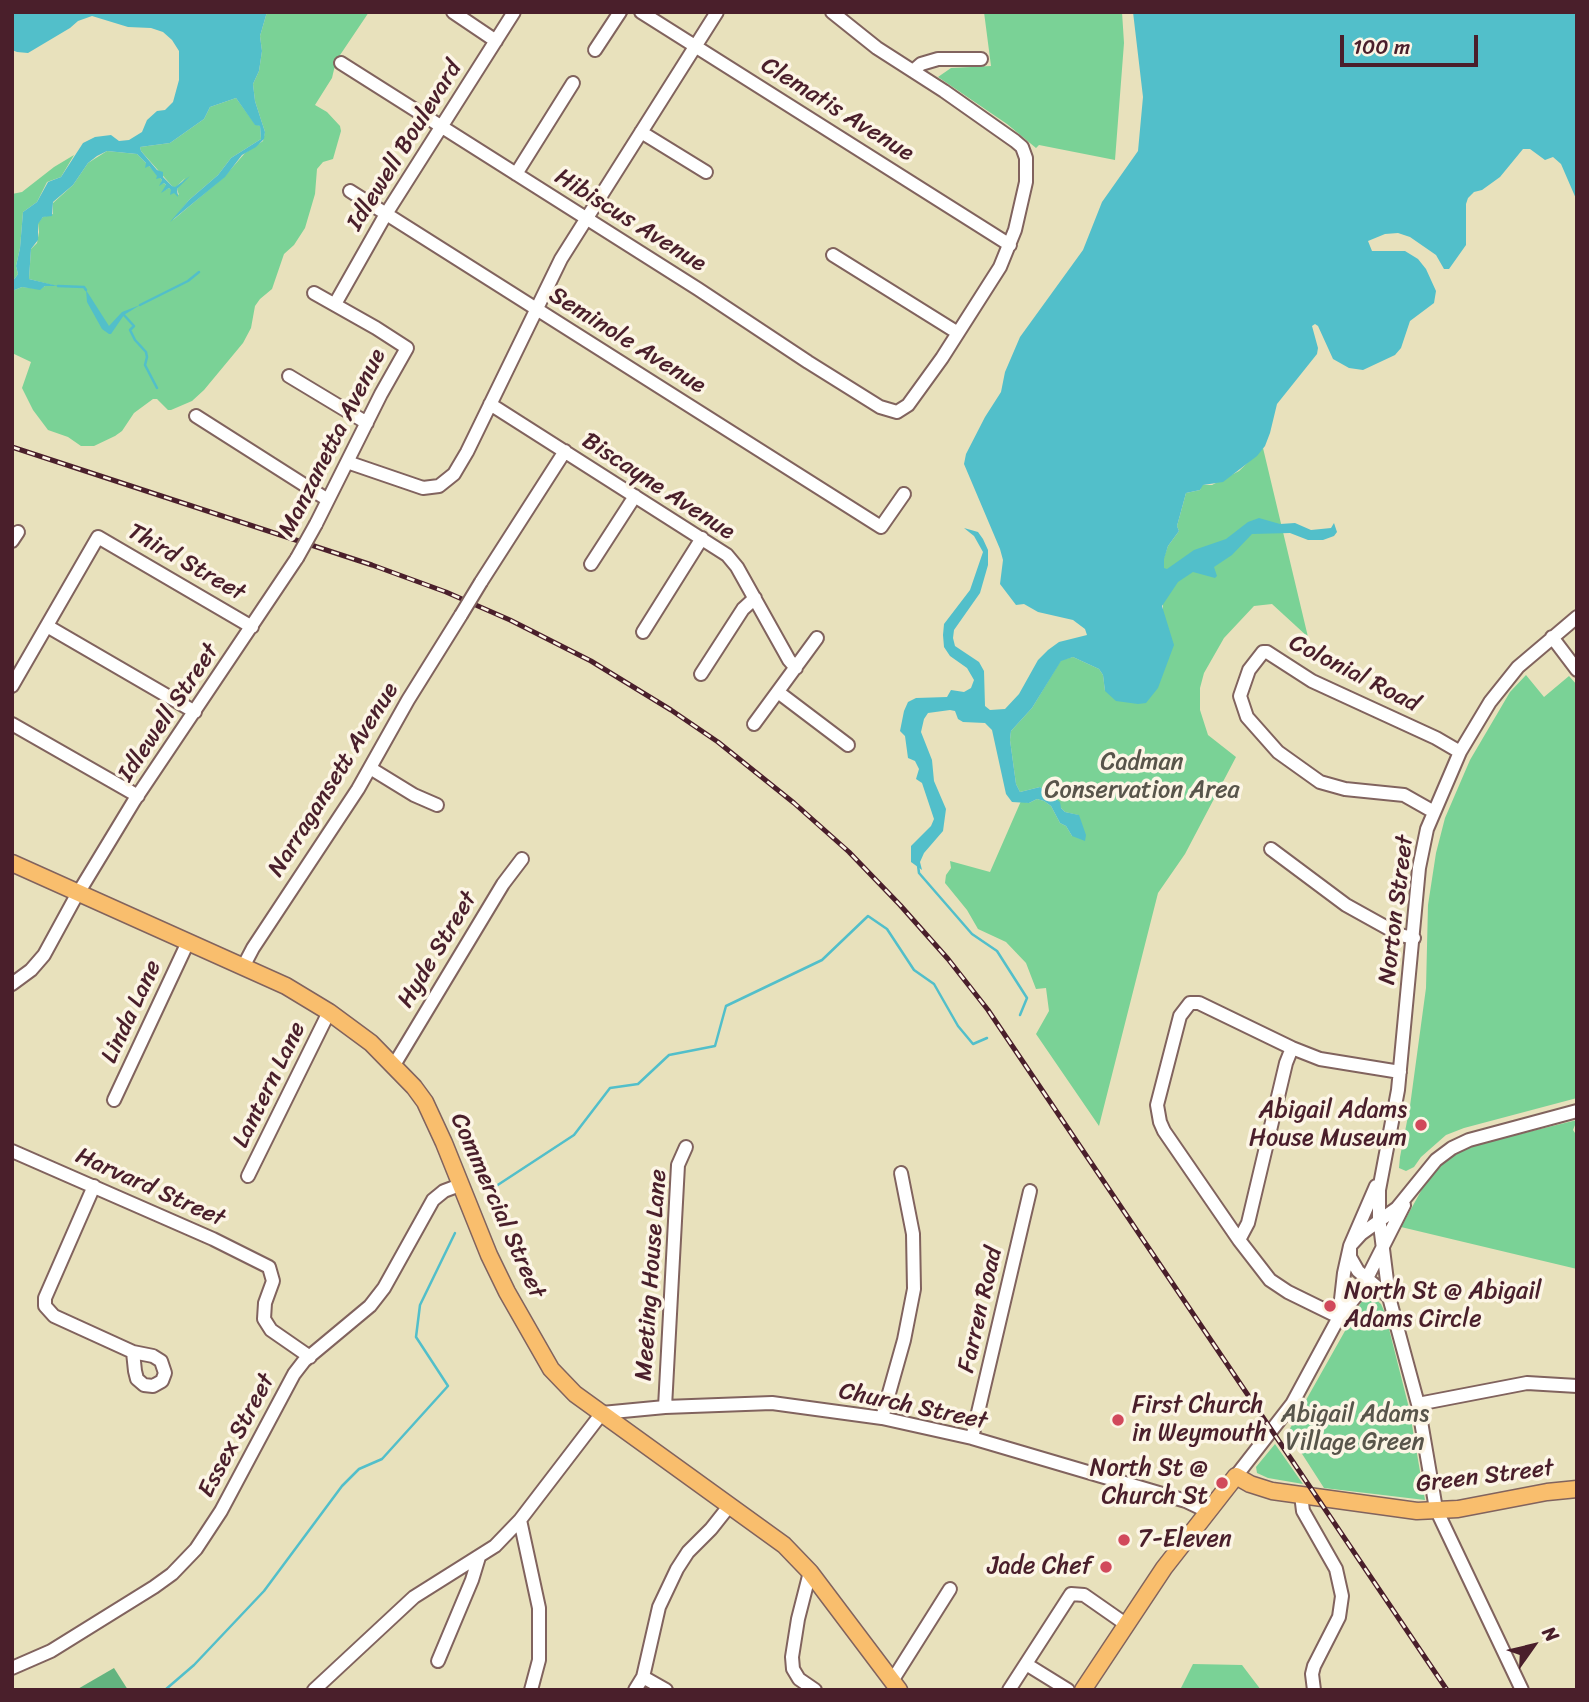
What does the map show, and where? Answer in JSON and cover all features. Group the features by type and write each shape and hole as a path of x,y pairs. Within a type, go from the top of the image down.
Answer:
{"main road":[{"name":"Commercial Street","path":"12,863 286,986 329,1012 371,1043 394,1065 425,1102 489,1255 551,1369 575,1394 785,1545 810,1572 896,1685"},
{"name":"Green Street","path":"1236,1476 1265,1489 1417,1511 1458,1508 1577,1489"},
{"path":"1083,1690 1164,1568 1236,1476"}],"street":[{"path":"453,12 496,41"},
{"name":"Idlewell Boulevard","path":"335,304 386,214 514,12"},
{"path":"595,50 620,12"},
{"name":"Clematis Avenue","path":"641,12 1010,245"},
{"path":"346,463 423,488 439,486 457,470 536,309 586,217 717,12"},
{"path":"832,12 877,48 1015,141 1024,151 1027,163 1026,181 1010,245 996,273 958,332 833,255"},
{"path":"913,71 921,64 943,58 981,59"},
{"name":"Hibiscus Avenue","path":"341,63 880,407 897,412 908,405 958,332"},
{"path":"516,174 573,83"},
{"path":"641,132 706,172"},
{"name":"Seminole Avenue","path":"350,191 881,527 904,494"},
{"path":"314,293 335,304"},
{"name":"Manzanetta Avenue","path":"297,558 407,348 335,304"},
{"path":"289,376 367,423"},
{"name":"Biscayne Avenue","path":"490,404 730,558 796,668"},
{"path":"195,416 328,500"},
{"name":"Narragansett Avenue","path":"243,967 370,768 408,700 565,451"},
{"path":"591,564 635,496"},
{"name":"Third Street","path":"47,626 98,537 251,626"},
{"path":"643,632 702,538"},
{"name":"Idlewell Street","path":"12,984 32,970 44,955 78,893 138,796 297,558"},
{"path":"701,674 743,609 755,598"},
{"name":"Norton Street","path":"1522,1690 1436,1509 1418,1404 1389,1297 1383,1261 1379,1190 1400,1072 1419,868 1427,829 1460,752 1490,702 1518,667 1577,617"},
{"path":"12,686 47,626 195,712"},
{"path":"1552,637 1577,670"},
{"path":"754,724 817,638"},
{"name":"Colonial Road","path":"1434,812 1404,795 1345,789 1321,782 1278,752 1247,717 1240,696 1249,670 1263,652 1266,652 1312,681 1436,738 1460,752"},
{"path":"778,692 848,745"},
{"path":"12,724 138,796"},
{"path":"370,768 414,795 437,805"},
{"path":"1271,849 1346,905 1396,934 1414,938"},
{"name":"Hyde Street","path":"394,1065 503,884 522,859"},
{"name":"Linda Lane","path":"114,1100 188,942"},
{"path":"1339,1317 1270,1280 1239,1240 1160,1122 1157,1105 1180,1016 1190,1003 1199,1003 1320,1059 1400,1072"},
{"name":"Lantern Lane","path":"248,1176 329,1012"},
{"path":"1239,1240 1248,1223 1286,1063 1292,1048"},
{"path":"1389,1297 1352,1262 1350,1246 1361,1234 1397,1208 1436,1160 1458,1145 1577,1111"},
{"name":"Meeting House Lane","path":"665,1407 677,1165 687,1147"},
{"name":"Harvard Street","path":"12,1151 240,1251 269,1267 273,1280 265,1303 264,1320 271,1330 310,1357"},
{"path":"882,1418 904,1340 914,1289 913,1234 901,1173"},
{"name":"Norton Street","path":"1339,1317 1350,1246 1381,1173"},
{"name":"Essex Street","path":"12,1668 51,1651 154,1587 172,1574 196,1549 221,1511 288,1384 304,1361 370,1306 384,1288 433,1200 444,1191 460,1185"},
{"path":"94,1186 45,1298 45,1306 54,1316 133,1352"},
{"path":"1236,1476 1287,1413 1339,1317 1367,1278 1414,1186"},
{"name":"Farren Road","path":"972,1438 1030,1191"},
{"path":"1418,1404 1527,1383 1577,1385"},
{"name":"Church Street","path":"602,1413 665,1407 772,1404 882,1418 972,1438 1190,1502 1207,1511"},
{"path":"314,1690 414,1597 495,1546 520,1520 602,1413"},
{"path":"1301,1495 1304,1511 1336,1569 1342,1596 1342,1605 1333,1631 1314,1667 1314,1690"},
{"path":"635,1690 643,1677 659,1607 677,1569 688,1552 730,1505"},
{"path":"520,1520 539,1608 538,1660 531,1690"},
{"path":"438,1661 479,1557"},
{"path":"810,1572 792,1657 793,1669 799,1679 815,1690"},
{"path":"896,1685 950,1589"},
{"path":"1009,1690 1071,1594 1084,1595 1127,1625"},
{"path":"1026,1664 1068,1690"},
{"path":"643,1677 666,1690"}],"green space":[{"path":"267,12 369,12 336,61 332,78 315,105 327,112 340,126 341,131 333,159 323,162 317,169 315,194 305,228 294,245 284,254 272,289 255,306 251,328 243,343 204,390 192,401 171,410 153,399 134,413 122,431 115,436 94,446 81,446 68,437 48,430 33,410 22,388 31,362 12,353 12,291 22,287 40,289 56,286 29,279 31,249 37,243 38,223 43,217 53,214 53,203 73,185 88,163 107,151 137,154 162,180 161,184 167,186 163,191 169,188 179,195 177,189 185,178 175,188 172,186 140,147 170,143 204,119 210,107 236,98 255,124 260,126 261,139 231,158 218,175 189,200 173,220 224,177 245,153 263,141 265,132 255,101 253,84 259,71 262,51 260,36"},
{"path":"984,12 1122,12 1124,43 1115,160 1039,145 1036,148 1007,124 938,77 951,68 991,66"},
{"path":"74,155 61,177 47,182 37,202 23,212 16,266 18,274 12,282 12,194 22,192"},
{"name":"Cadman Conservation Area","path":"1263,448 1308,637 1272,604 1254,606 1224,638 1204,673 1200,688 1200,710 1208,735 1236,757 1185,854 1158,893 1099,1126 1036,1034 1049,1011 1046,988 1036,989 1026,963 1006,942 978,929 967,910 945,883 946,875 951,868 950,861 990,872 1021,801 1044,801 1051,806 1060,823 1066,826 1072,836 1078,815 1065,812 1040,787 1020,792 1016,784 1011,731 1032,708 1061,660 1073,657 1099,669 1103,675 1105,691 1163,610 1163,560 1168,546 1179,531 1177,526 1186,493 1200,490 1202,485 1212,485 1239,471"},
{"path":"1526,675 1544,697 1569,676 1577,685 1577,1098 1446,1135 1421,1157 1414,1167 1406,1171 1399,1168 1400,1157 1410,1106 1426,988 1428,905 1436,853 1445,818 1470,760 1510,692"},
{"path":"1577,1120 1573,1130 1577,1136 1577,1269 1401,1227 1426,1182 1445,1161 1459,1151"},
{"name":"Abigail Adams Village Green","path":"1368,1296 1381,1304 1385,1313 1409,1408 1425,1500 1324,1488 1288,1432 1363,1299"},
{"name":"Abigail Adams Village Green","path":"1275,1444 1303,1484 1268,1478 1257,1473 1256,1467"},
{"path":"1193,1664 1242,1665 1261,1690 1180,1690"},
{"path":"114,1668 128,1690 76,1690"}],"water":[{"path":"12,12 267,12 260,36 262,51 259,71 253,84 255,101 265,132 264,139 242,155 225,177 170,222 189,200 218,175 231,158 261,139 260,126 255,125 236,98 210,107 204,119 170,143 140,147 172,186 175,187 190,176 177,189 178,197 174,193 170,195 169,188 161,193 166,185 164,183 159,186 162,180 156,179 157,176 149,166 145,168 146,163 137,154 107,151 97,156 88,163 73,185 53,202 52,216 43,217 38,224 38,240 31,249 29,279 58,286 45,286 40,290 22,287 12,291 12,282 18,274 16,266 23,212 37,202 48,182 61,177 83,143 95,137 111,135 119,141 129,140 142,132 147,120 157,111 165,110 173,102 179,80 179,51 163,32 151,28 128,27 92,16 78,21 28,53 17,52 12,50"},
{"path":"1133,12 1577,12 1577,201 1561,164 1553,157 1545,160 1530,149 1523,149 1500,177 1468,198 1466,245 1449,269 1444,269 1436,255 1410,237 1398,233 1385,234 1368,241 1372,251 1405,251 1418,259 1436,291 1434,303 1410,321 1401,348 1395,355 1363,370 1349,368 1333,359 1318,326 1312,326 1317,354 1277,404 1265,446 1257,456 1223,482 1203,485 1200,490 1186,493 1177,526 1179,531 1168,546 1164,568 1167,569 1194,550 1226,539 1248,522 1259,518 1280,524 1295,523 1311,530 1331,528 1334,523 1337,532 1323,540 1308,540 1290,533 1252,534 1232,555 1214,567 1217,576 1215,578 1193,572 1178,582 1162,606 1174,645 1158,688 1146,703 1116,701 1105,691 1103,675 1099,669 1073,657 1061,661 1032,708 1011,731 1010,740 1016,784 1020,792 1040,787 1060,802 1065,812 1079,815 1086,835 1085,841 1072,836 1066,826 1060,823 1051,806 1044,801 1037,799 1029,803 1012,802 1006,794 992,730 985,723 963,722 958,719 955,711 950,710 928,713 921,732 932,760 934,781 946,809 943,831 924,853 920,862 922,870 911,862 911,846 931,826 934,819 922,783 916,779 919,769 915,761 908,758 905,736 900,731 908,702 916,698 947,697 951,690 964,692 971,688 974,680 967,668 950,656 944,647 943,635 944,624 970,590 983,552 974,536 964,528 978,532 983,539 988,550 988,565 980,593 954,630 953,638 955,646 979,662 984,671 985,706 990,710 1005,709 1019,694 1038,660 1048,650 1059,642 1087,635 1085,629 1073,620 1038,612 1024,604 1016,605 1000,584 1003,560 1000,549 964,464 966,454 985,417 1001,392 1005,372 1020,337 1083,250 1102,202 1138,151 1143,97"},
{"path":"86,290 109,326 122,312 140,305 124,315 109,334 102,329 87,302"}],"waterway":[{"path":"140,305 188,281 199,272"},
{"path":"58,286 84,287 86,290"},
{"path":"124,315 134,326 130,330 135,340 146,352 145,365 157,388"},
{"path":"918,865 919,873 972,934 997,951 1027,998 1020,1015"},
{"path":"487,1192 574,1135 610,1088 638,1084 669,1055 715,1046 726,1006 822,960 868,916 887,929 914,970 934,984 958,1026 973,1044 987,1038"},
{"path":"165,1690 194,1665 264,1591 342,1486 359,1469 382,1459 448,1386 416,1337 420,1305 455,1233"}],"railway":[{"path":"12,447 372,565 446,592 510,620 591,661 671,710 718,742 794,803 849,852 900,905 948,959 988,1010 1447,1690"}],"place":[{"name":"Abigail Adams House Museum","path":"1421,1125"},
{"name":"North St @ Abigail Adams Circle","path":"1330,1306"},
{"name":"First Church in Weymouth","path":"1118,1420"},
{"name":"North St @ Church St","path":"1222,1483"},
{"name":"7-Eleven","path":"1124,1540"},
{"name":"Jade Chef","path":"1106,1567"}]}
